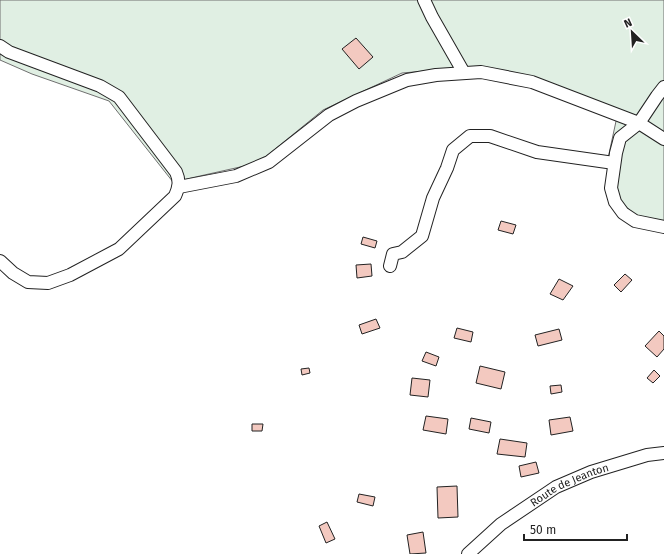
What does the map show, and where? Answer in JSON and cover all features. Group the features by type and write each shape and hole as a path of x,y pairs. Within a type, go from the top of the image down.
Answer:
{"street":[{"path":"424,0 464,73"},
{"path":"0,46 9,52 100,86 120,97 179,178 179,187 175,196 119,249 70,275 48,283 28,282 0,261"},
{"path":"179,187 236,176 269,162 329,116 356,101 407,80 436,75 481,72 532,82 639,123 664,139"},
{"path":"664,87 639,123 620,138 614,163 611,188 615,202 623,212 634,221 664,227"},
{"path":"390,266 393,254 402,252 422,236 433,198 448,168 453,150 470,136 490,136 537,152 614,163"},
{"name":"Route de Jeanton","path":"468,554 501,524 556,487 591,472 647,455 664,452"}],"green space":[{"path":"0,0 664,0 664,222 636,215 620,202 609,176 607,163 618,112 473,67 402,73 323,110 258,163 173,182 109,101 32,74 0,60"}],"building":[{"path":"356,38 373,57 359,69 342,49"},
{"path":"501,221 516,225 513,234 498,230"},
{"path":"363,237 377,241 375,248 361,244"},
{"path":"371,264 372,276 357,278 356,265"},
{"path":"625,274 632,280 621,292 614,285"},
{"path":"559,279 573,286 563,300 550,294"},
{"path":"376,319 380,328 362,334 359,325"},
{"path":"457,328 473,332 471,342 454,338"},
{"path":"559,329 562,340 538,346 535,335"},
{"path":"659,331 664,336 664,349 657,357 645,346"},
{"path":"426,352 439,357 436,366 422,361"},
{"path":"480,366 505,372 501,389 476,383"},
{"path":"309,368 310,373 302,375 301,369"},
{"path":"654,370 660,376 653,383 647,378"},
{"path":"412,378 430,380 428,397 410,395"},
{"path":"561,385 562,392 551,394 550,386"},
{"path":"426,416 448,419 446,434 423,430"},
{"path":"570,417 573,431 551,435 549,420"},
{"path":"471,418 491,422 489,433 469,429"},
{"path":"252,424 263,424 262,431 252,431"},
{"path":"500,439 527,443 525,457 497,454"},
{"path":"536,462 539,473 521,477 519,466"},
{"path":"457,486 458,517 438,518 437,487"},
{"path":"359,494 375,497 373,506 357,502"},
{"path":"327,522 335,539 326,543 319,526"},
{"path":"423,532 426,553 410,554 407,535"}]}
